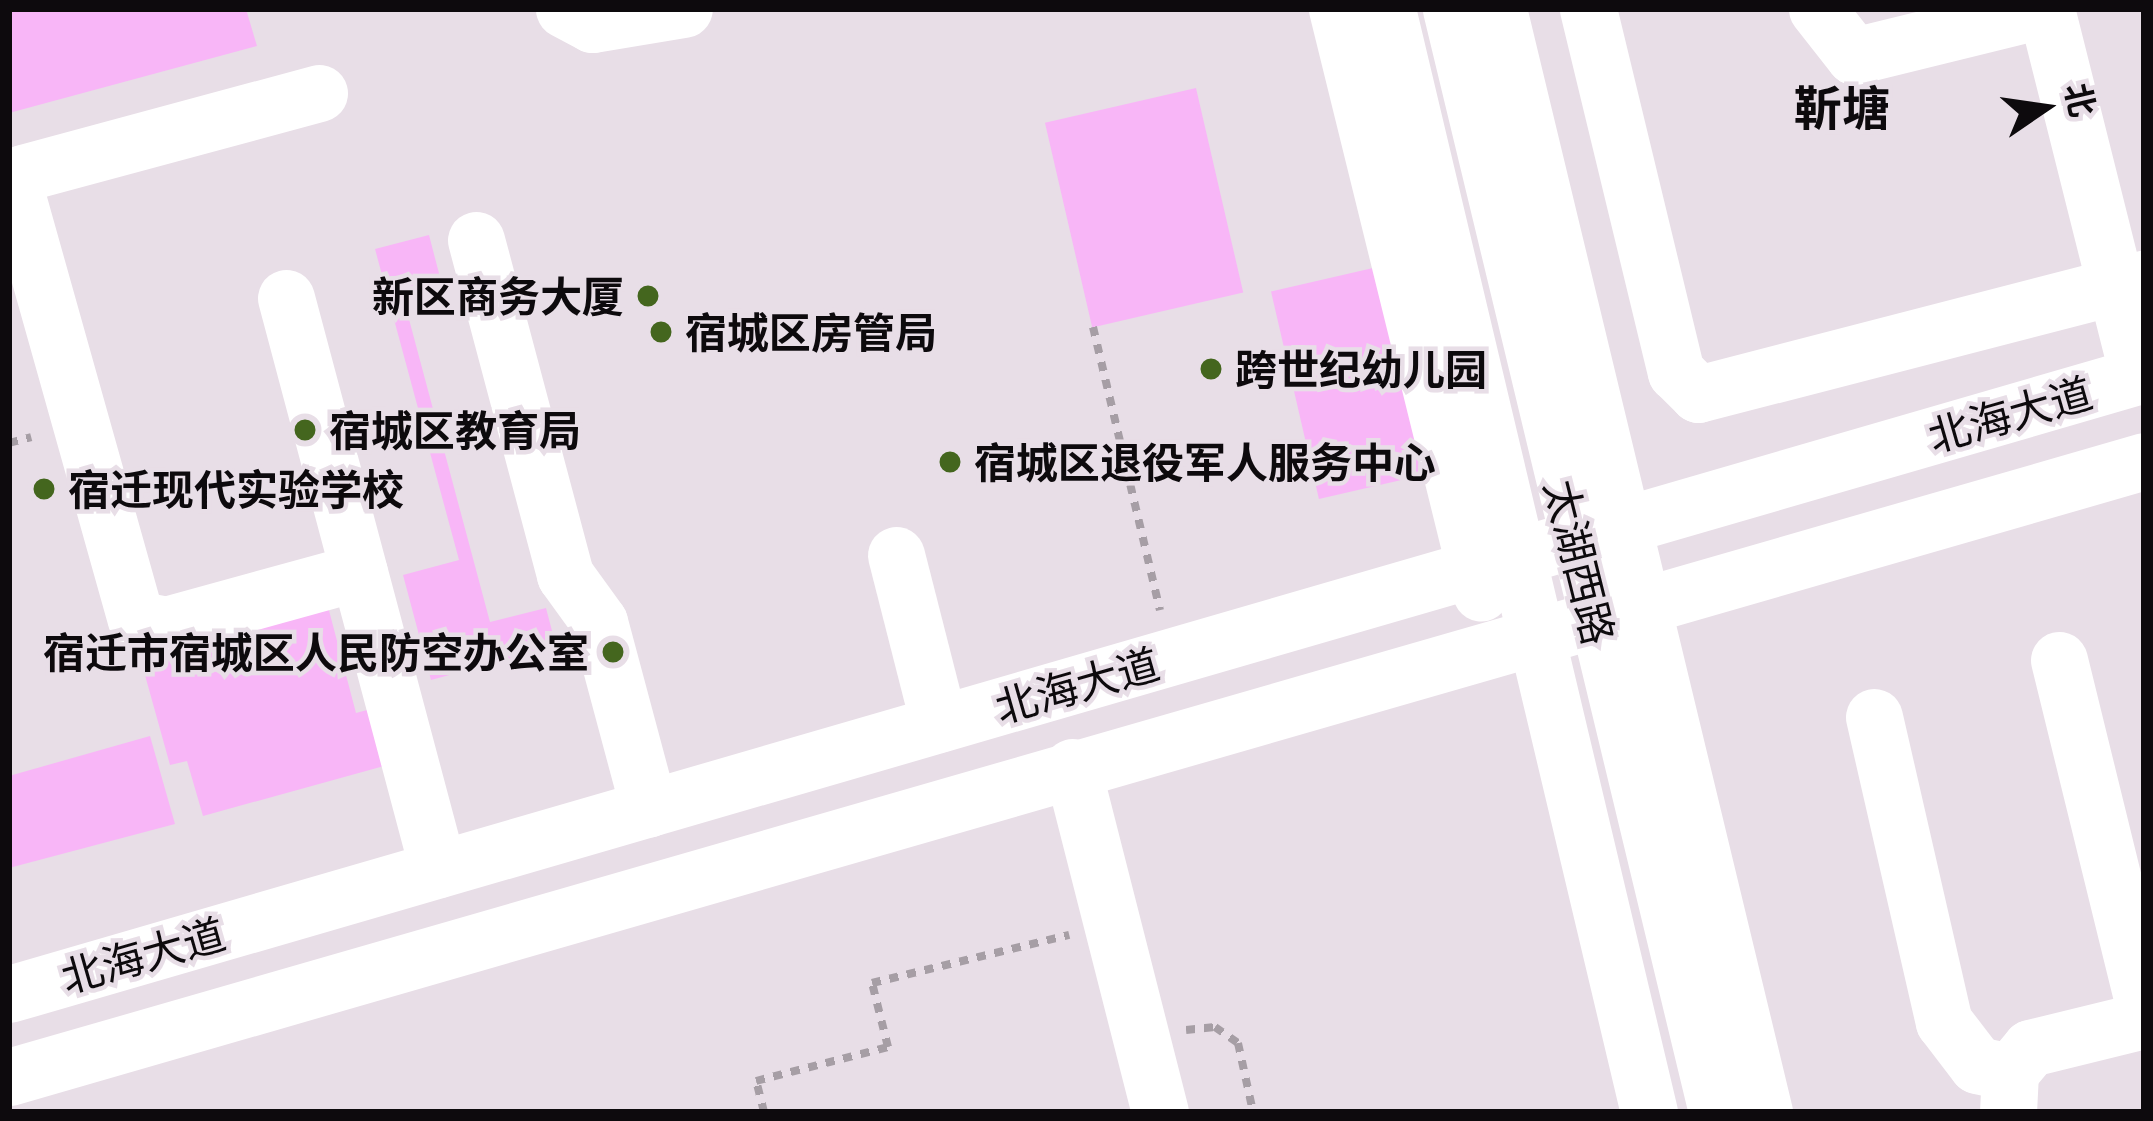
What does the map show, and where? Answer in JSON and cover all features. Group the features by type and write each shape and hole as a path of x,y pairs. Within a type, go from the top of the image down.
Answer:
{"street":[{"path":"564,9 592,24 684,9"},
{"path":"1337,9 1494,566"},
{"name":"太湖西路","path":"1387,9 1494,566 1649,1112"},
{"name":"太湖西路","path":"1451,9 1617,609 1718,1112"},
{"path":"1498,9 1593,403 1599,536"},
{"path":"1588,9 1680,380"},
{"path":"1817,9 1854,56 2043,10 2129,283 2141,375"},
{"path":"319,93 23,173 14,186 136,619 166,625 359,572"},
{"path":"476,240 565,575 599,622 649,808"},
{"path":"1593,403 1680,380 1719,396 2129,283"},
{"path":"286,298 438,869"},
{"path":"1577,338 1663,319"},
{"name":"北海大道","path":"9,994 2141,375"},
{"name":"北海大道","path":"9,1077 1513,639 2144,461"},
{"path":"896,555 939,724"},
{"path":"1617,609 1764,1112"},
{"path":"1230,642 1250,715"},
{"path":"2060,660 2144,1006"},
{"path":"1874,717 1944,1022 1977,1065 2009,1092 2030,1048 2144,1020"},
{"path":"1072,767 1160,1112"}],"path":[{"path":"1093,327 1172,658"},
{"path":"9,443 31,437"},
{"path":"764,1112 756,1081 888,1047 872,983 1112,924"},
{"path":"1173,1049 1187,1029 1228,1032 1253,1112"}],"shaded area":[{"path":"9,9 246,9 257,46 9,113"},
{"path":"1196,88 1243,293 1092,327 1045,123"},
{"path":"429,235 441,281 402,293 490,622 546,608 556,646 431,680 403,575 459,560 375,249"},
{"path":"1386,265 1434,473 1319,499 1271,292"},
{"path":"326,599 356,713 367,710 384,766 203,816 187,761 170,765 138,650"},
{"path":"150,736 175,824 9,868 9,776"}],"place":[{"name":"新区商务大厦","path":"648,296"},
{"name":"宿城区房管局","path":"661,332"},
{"name":"跨世纪幼儿园","path":"1211,369"},
{"name":"宿城区教育局","path":"305,430"},
{"name":"宿城区退役军人服务中心","path":"950,462"},
{"name":"宿迁现代实验学校","path":"44,489"},
{"name":"宿迁市宿城区人民防空办公室","path":"613,652"}],"district":[{"name":"靳塘","path":"1842,108"}]}
